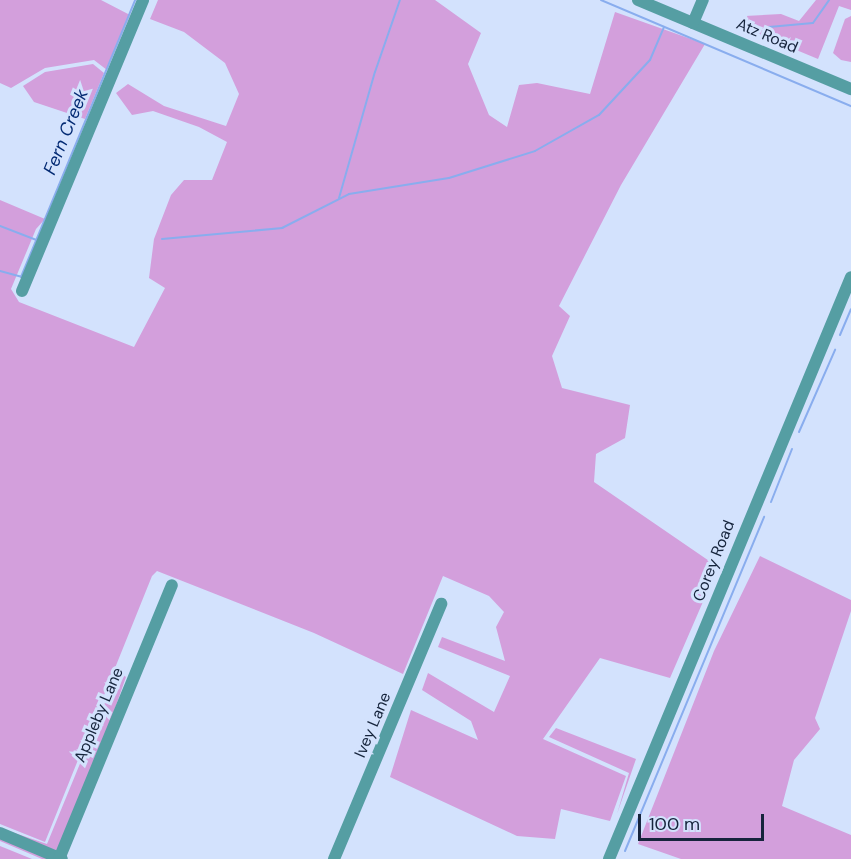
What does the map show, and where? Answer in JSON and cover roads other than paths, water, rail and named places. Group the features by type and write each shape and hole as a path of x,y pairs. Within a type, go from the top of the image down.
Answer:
{"street":[{"path":"22,291 143,0"},
{"name":"Atz Road","path":"638,0 851,89"},
{"path":"693,23 703,0"},
{"name":"Corey Road","path":"609,859 851,277"},
{"name":"Appleby Lane","path":"60,859 172,585"},
{"name":"Ivey Lane","path":"334,859 441,604"},
{"path":"0,833 60,859"}],"waterway":[{"name":"Fern Creek","path":"21,277 135,0"},
{"path":"339,198 375,72 400,0"},
{"path":"601,0 851,106"},
{"path":"769,27 813,23 829,0"},
{"path":"162,239 282,228 349,194 449,178 535,151 599,115 650,60 664,27"},
{"name":"Fern Creek","path":"0,226 36,240"},
{"path":"0,271 22,277"},
{"path":"840,335 851,309"},
{"path":"799,432 835,350"},
{"path":"771,502 792,449"},
{"path":"625,851 764,517"}]}
